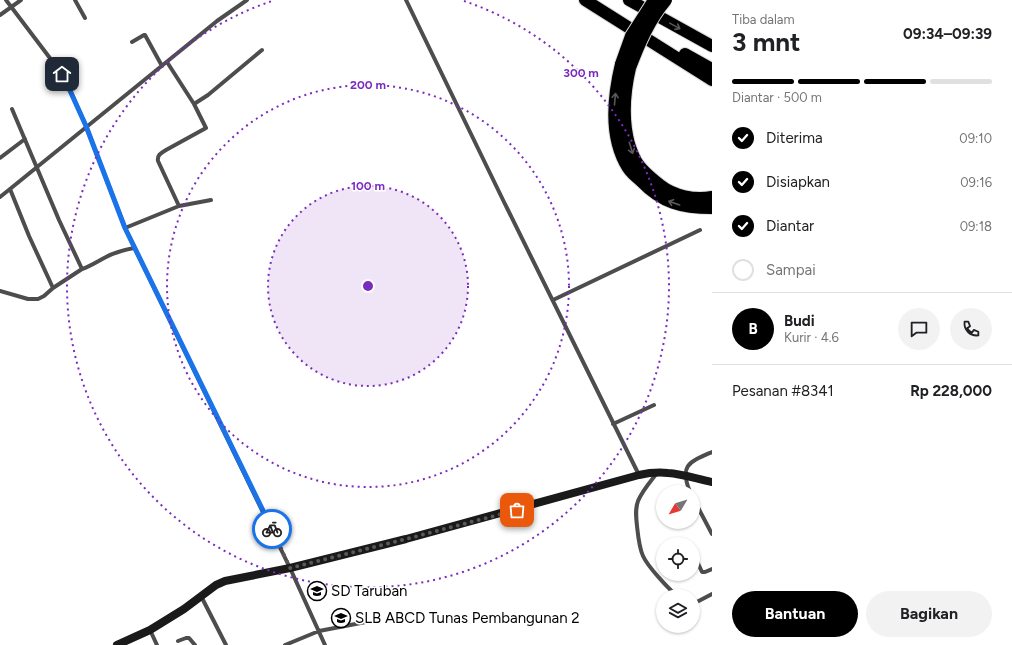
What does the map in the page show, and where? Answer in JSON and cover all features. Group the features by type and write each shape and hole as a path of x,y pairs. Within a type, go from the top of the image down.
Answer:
{"highway":[{"path":"586,0 712,69"},
{"path":"586,0 712,80"},
{"path":"629,0 712,46"},
{"path":"654,0 650,4 631,36 625,66 626,86 624,109 626,131 632,154 636,162 645,172 664,188 688,197 712,197"},
{"path":"666,0 660,7 616,82 614,125 623,158 629,169 648,189 662,199 678,205 712,208"}],"main road":[{"path":"117,645 150,630 184,609 216,585 225,581 290,568 406,539 639,475 668,472 712,482"}],"street":[{"path":"6,0 65,79 86,126 134,248 229,440 290,568 324,645"},
{"path":"0,15 20,0"},
{"path":"74,0 85,18"},
{"path":"0,198 86,126 217,21 246,0"},
{"path":"406,0 639,475"},
{"path":"132,42 145,35 162,66"},
{"path":"194,104 208,96 262,50"},
{"path":"167,62 194,104 206,128 166,150 160,154 158,158 158,161 179,206"},
{"path":"12,109 59,220 82,269"},
{"path":"0,158 25,139"},
{"path":"10,189 29,236 53,288"},
{"path":"125,228 179,206 211,200"},
{"path":"553,300 700,230"},
{"path":"0,291 35,300 44,296 53,288 82,269 106,256 134,248"},
{"path":"614,424 654,405"},
{"path":"687,485 684,476 688,465 698,458 712,452"},
{"path":"657,472 643,491 638,501 636,507 637,528 643,556 671,589"},
{"path":"700,511 712,534"},
{"path":"700,568 702,572 712,569"},
{"path":"700,600 712,594"},
{"path":"201,596 226,645"},
{"path":"285,645 319,631 366,622"},
{"path":"150,630 157,645"},
{"path":"178,641 189,638 194,645"}],"way so far":[{"path":"272,529 290,568 517,510"}],"place":[{"name":"SD Taruban","path":"317,591"},
{"name":"SLB ABCD Tunas Pembangunan 2","path":"341,618"}],"route":[{"path":"62,74 86,126 134,248 272,529"}]}
